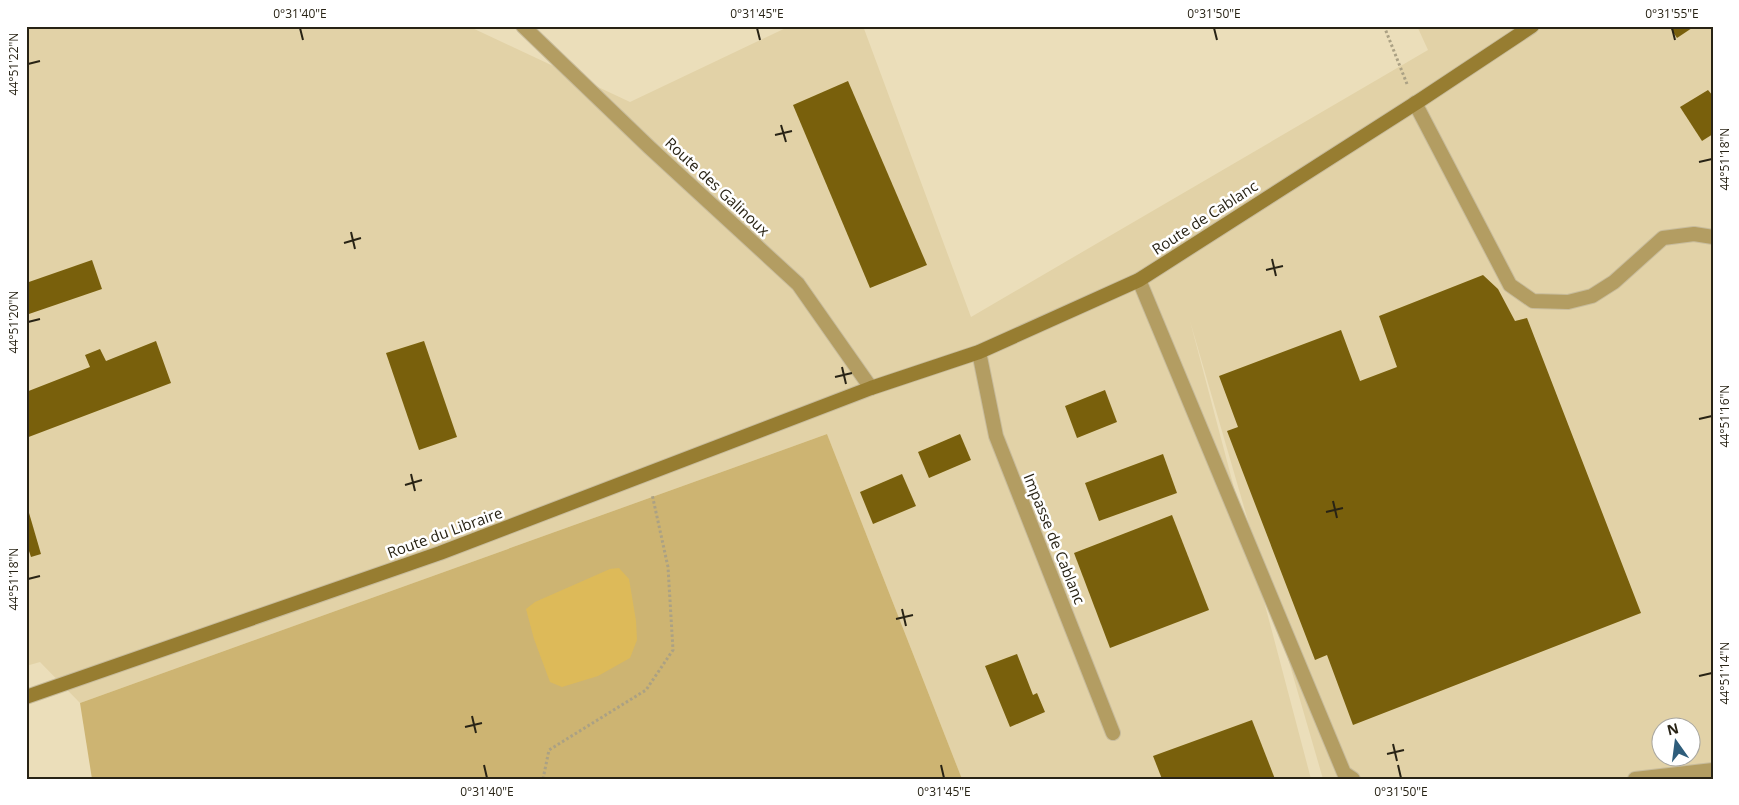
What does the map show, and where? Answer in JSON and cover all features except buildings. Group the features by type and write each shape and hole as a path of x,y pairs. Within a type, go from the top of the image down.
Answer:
{"main road":[{"name":"Route de Cablanc","path":"871,388 979,352 1139,280 1532,26"},
{"name":"Route du Libraire","path":"26,697 440,553 871,388"}],"street":[{"name":"Route des Galinoux","path":"523,26 649,147 798,284 871,388"},
{"path":"1415,103 1510,285 1533,300 1568,302 1592,296 1614,282 1663,238 1694,234 1713,237"},
{"path":"1139,280 1344,773 1353,779"},
{"name":"Impasse de Cablanc","path":"979,352 996,436 1113,734"},
{"path":"1634,779 1713,770"}],"path":[{"path":"1384,26 1415,103"},
{"path":"543,779 549,750 646,690 673,650 668,567 648,474"}],"shaded area":[{"path":"26,26 468,26 630,102 790,26 863,26 971,317 1428,50 1417,26 1713,26 1713,779 1323,779 1190,321 1311,779 962,779 827,434 80,703 40,662 26,666"},
{"path":"827,434 962,779 92,779 80,703"},
{"path":"619,568 629,579 636,621 637,640 630,658 598,676 562,687 550,682 534,639 526,609 535,602 610,569"}]}
